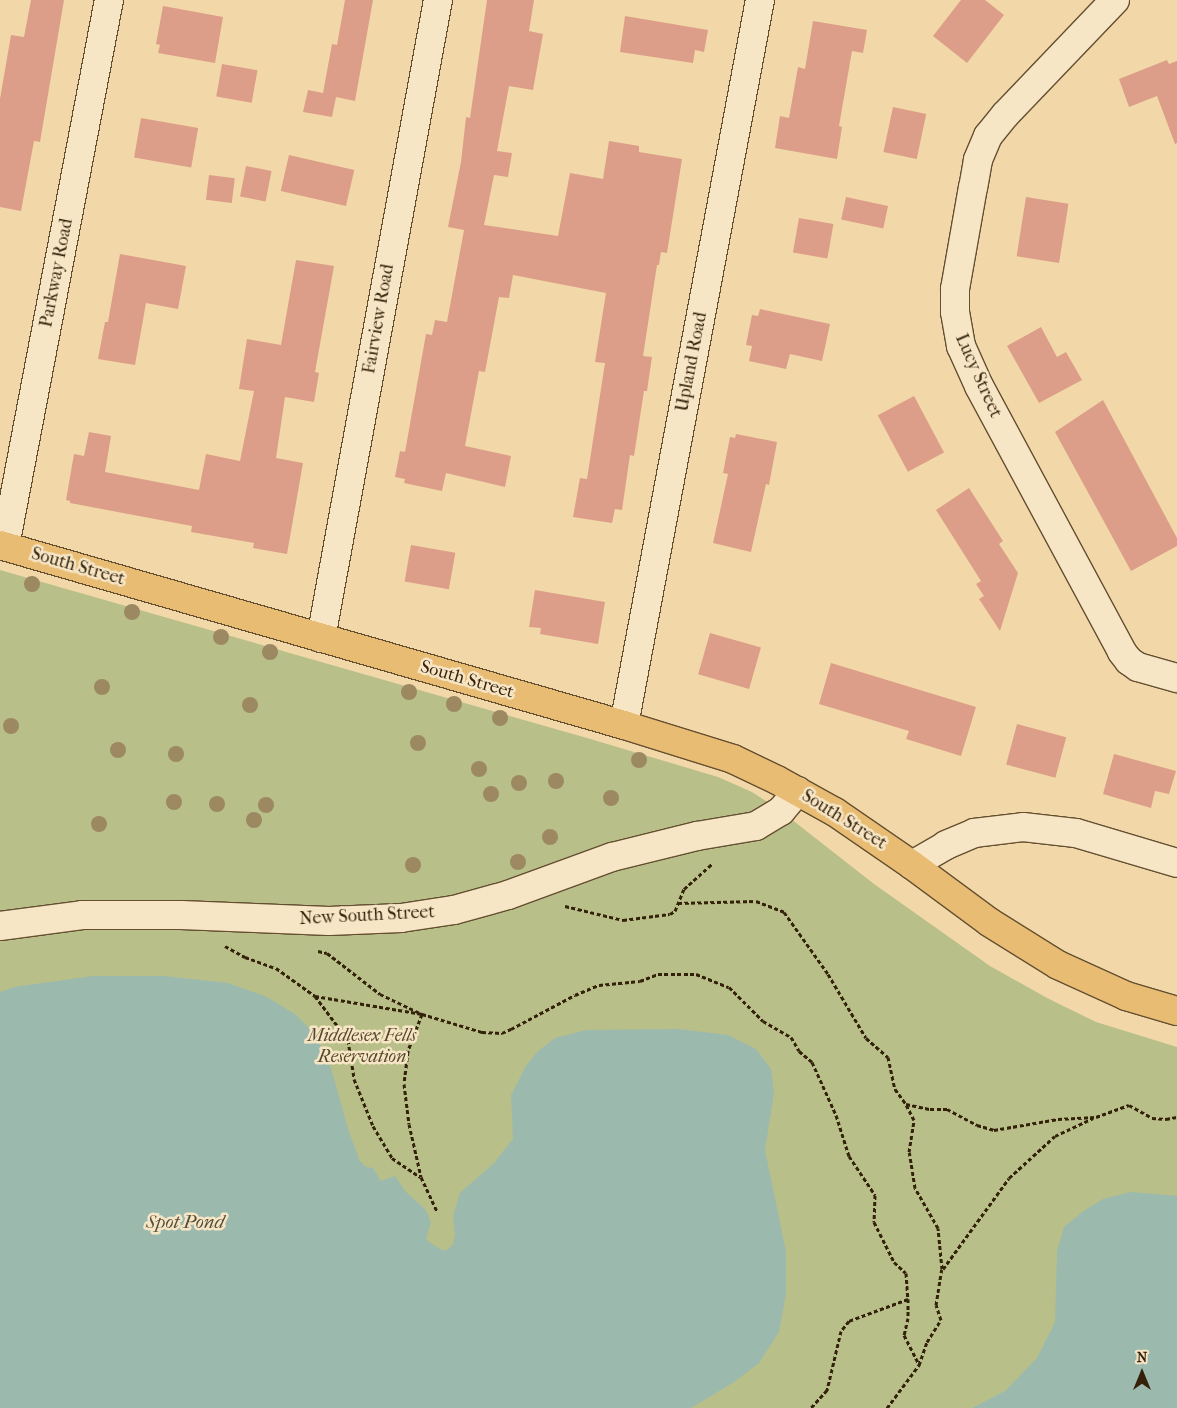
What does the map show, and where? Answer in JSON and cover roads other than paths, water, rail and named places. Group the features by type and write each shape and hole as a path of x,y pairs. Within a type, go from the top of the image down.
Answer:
{"main road":[{"name":"South Street","path":"2,546 722,755 798,791 835,812 912,865 989,922 1058,965 1126,996 1177,1011"}],"street":[{"name":"Parkway Road","path":"2,546 109,0"},
{"name":"Fairview Road","path":"321,638 438,0"},
{"name":"Upland Road","path":"624,725 760,0"},
{"name":"Lucy Street","path":"1115,0 1005,116 984,144 977,167 962,246 955,312 961,346 979,386 1122,652 1138,668 1177,678"},
{"name":"New South Street","path":"0,926 82,915 181,915 329,921 401,918 454,910 508,895 612,857 689,838 756,826 781,811 798,791"},
{"path":"912,865 946,845 974,833 1023,827 1076,833 1177,863"}],"water":[{"name":"Spot Pond","path":"93,976 164,976 228,983 267,997 296,1015 312,1031 329,1061 349,1132 360,1161 366,1167 373,1168 381,1181 395,1176 406,1192 426,1210 431,1223 426,1238 442,1250 447,1250 453,1244 455,1234 453,1216 460,1193 494,1163 513,1139 511,1095 526,1066 537,1052 555,1038 586,1030 678,1029 728,1035 756,1049 771,1069 774,1093 765,1150 786,1252 786,1294 779,1332 759,1363 734,1382 691,1408 0,1408 0,992 14,987"},
{"path":"1131,1192 1177,1196 1177,1408 972,1408 1005,1391 1037,1358 1055,1322 1057,1251 1064,1227 1085,1210 1103,1199"}],"park label":[{"name":"Middlesex Fells Reservation","path":"362,1047"}]}
